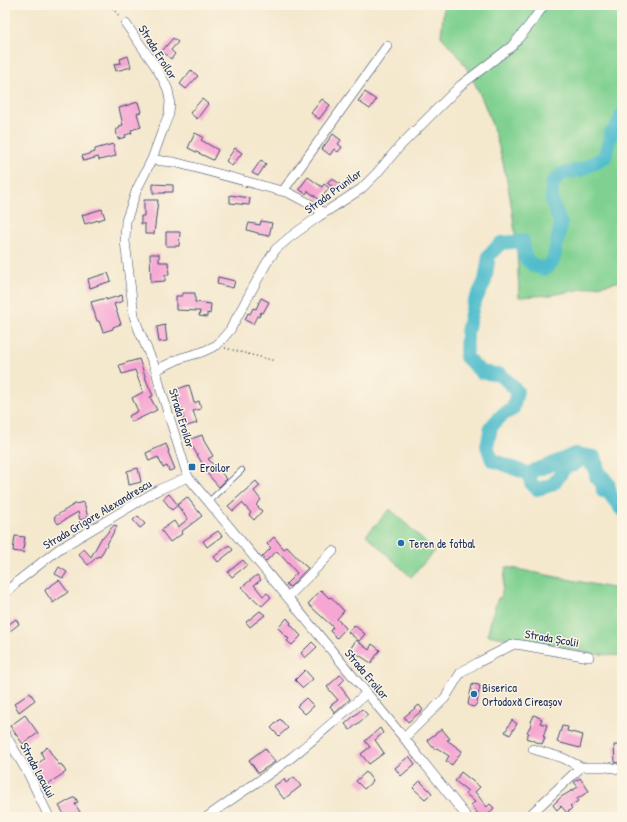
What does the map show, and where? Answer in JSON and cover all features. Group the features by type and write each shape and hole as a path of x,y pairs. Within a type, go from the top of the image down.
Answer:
{"street":[{"name":"Strada Prunilor","path":"156,370 181,358 202,352 217,345 230,330 266,264 276,249 324,213 361,189 400,146 461,85 512,46 544,5"},
{"name":"Strada Eroilor","path":"126,24 156,67 168,90 170,101 169,114 152,158 137,189 126,222 125,241 134,316 156,370 188,477 404,738 467,817"},
{"path":"283,191 388,46"},
{"path":"152,158 174,162 214,174 283,191 310,204 324,213"},
{"name":"Strada Grigore Alexandrescu","path":"5,593 59,549 158,490 188,477"},
{"path":"288,597 333,551"},
{"name":"Strada Școlii","path":"404,738 445,698 461,672 514,644 589,657"},
{"path":"208,817 293,756 367,693"},
{"name":"Strada Lacului","path":"5,734 29,775 49,817"},
{"path":"533,749 563,758 581,767 606,766 621,770"},
{"path":"528,817 581,767"}],"lane":[{"path":"208,502 242,470"}],"path":[{"path":"110,5 126,24"},
{"path":"217,345 275,361"}],"green space":[{"path":"444,5 622,5 622,281 552,295 519,297 517,249 504,167 492,124 475,83 462,60 441,36"},
{"name":"Teren de fotbal","path":"390,509 435,551 411,577 366,535"},
{"path":"506,567 622,590 622,656 585,653 488,635 491,618 498,598 501,598"}],"building":[{"path":"173,38 178,42 171,50 175,54 171,59 162,51"},
{"path":"128,56 131,67 116,71 114,64 121,63 120,59"},
{"path":"191,70 198,76 186,89 180,84"},
{"path":"365,92 376,100 370,109 358,101"},
{"path":"202,99 208,104 197,119 190,113"},
{"path":"322,99 330,105 319,119 311,113"},
{"path":"138,102 141,112 137,113 141,127 131,130 132,133 125,135 126,137 118,139 116,130 120,128 119,126 123,125 119,108"},
{"path":"195,133 203,137 201,140 218,150 213,160 188,148"},
{"path":"333,134 341,140 338,144 342,147 338,152 334,149 330,155 322,149"},
{"path":"113,144 116,156 99,160 98,157 84,161 82,156 95,152 95,149"},
{"path":"235,148 242,153 232,166 226,161"},
{"path":"261,160 266,164 258,176 252,173"},
{"path":"308,177 322,187 324,184 329,188 320,200 308,191 306,194 299,189"},
{"path":"332,178 341,185 337,190 327,183"},
{"path":"153,184 173,185 173,192 153,193"},
{"path":"230,195 250,198 249,205 230,203"},
{"path":"144,200 158,200 154,234 145,234 145,224 141,224 141,216 144,216"},
{"path":"102,209 105,218 85,224 82,215"},
{"path":"261,221 272,223 269,236 247,230 249,223 260,225"},
{"path":"166,232 180,232 179,246 166,246"},
{"path":"150,254 159,254 159,262 168,262 169,275 165,275 165,281 151,282"},
{"path":"108,273 111,281 90,288 88,279"},
{"path":"218,277 235,281 233,288 217,284"},
{"path":"182,293 195,293 195,302 211,304 210,314 207,313 207,317 199,316 200,311 176,310 176,296 182,296"},
{"path":"122,295 123,301 114,304 121,324 113,327 113,329 103,332 99,321 97,321 91,302 106,298 106,300"},
{"path":"261,298 269,302 263,313 261,312 259,317 257,316 253,324 245,320 248,313 250,314 253,308 256,309"},
{"path":"165,325 167,341 159,342 157,327"},
{"path":"139,359 153,396 150,397 157,410 132,422 129,416 138,411 132,398 143,392 135,370 122,374 119,365"},
{"path":"189,385 194,403 199,401 201,409 193,411 197,423 184,427 182,420 184,420 175,390"},
{"path":"202,435 213,456 208,459 227,479 219,487 205,471 206,470 192,446 190,446 188,440"},
{"path":"166,444 175,469 169,471 167,466 163,468 158,457 149,461 146,453"},
{"path":"138,468 141,482 129,485 127,471"},
{"path":"256,481 260,486 254,491 261,500 256,505 262,511 254,520 249,515 251,513 242,503 233,511 228,506"},
{"path":"169,494 178,505 172,510 163,499"},
{"path":"187,497 202,516 181,532 182,534 170,542 161,530 174,521 178,527 188,519 177,505"},
{"path":"84,502 88,518 80,520 78,512 58,524 54,517 75,504"},
{"path":"138,516 145,524 140,528 133,520"},
{"path":"114,525 117,526 100,557 98,556 88,565 78,554 84,549 91,557 102,537 103,538"},
{"path":"218,531 222,536 207,547 203,541"},
{"path":"15,536 25,537 23,550 25,553 13,551"},
{"path":"274,537 284,549 287,547 308,568 290,587 286,584 297,573 277,551 266,561 262,557 271,548 267,544"},
{"path":"229,545 233,550 218,562 214,557"},
{"path":"243,560 247,565 232,577 228,572"},
{"path":"59,567 67,572 63,578 55,574"},
{"path":"257,575 261,580 254,585 263,596 267,593 271,597 262,606 252,597 251,598 242,587"},
{"path":"59,580 68,592 53,603 45,591"},
{"path":"321,590 329,598 331,597 344,611 337,619 346,628 337,638 330,631 333,627 308,604"},
{"path":"260,611 265,615 250,627 246,622"},
{"path":"287,618 291,623 290,624 301,636 292,645 287,641 289,639 278,628"},
{"path":"16,619 19,624 5,635 5,627"},
{"path":"354,625 365,634 359,641 348,632"},
{"path":"356,640 369,650 372,644 380,650 371,663 356,653 354,655 349,651"},
{"path":"312,642 317,647 305,658 301,653"},
{"path":"305,670 313,679 303,688 295,680"},
{"path":"340,675 345,679 339,685 350,699 335,713 330,706 338,700 327,687"},
{"name":"Biserica Ortodoxă Cireașov","path":"473,684 480,686 477,703 473,707 468,704"},
{"path":"30,693 35,700 19,712 14,704"},
{"path":"306,698 314,706 305,714 297,706"},
{"path":"419,705 423,710 408,722 404,717"},
{"path":"362,709 368,715 350,730 345,724"},
{"path":"25,715 38,733 23,744 10,726"},
{"path":"534,715 542,719 540,723 547,725 542,744 526,738"},
{"path":"280,719 288,728 279,736 271,728"},
{"path":"512,720 517,724 510,735 505,732"},
{"path":"562,726 568,727 567,731 583,735 580,748 557,742"},
{"path":"380,728 383,733 375,740 384,753 369,764 361,754 370,747 365,741"},
{"path":"442,729 450,739 447,740 462,751 452,765 446,761 449,756 437,748 435,750 427,740"},
{"path":"614,745 620,745 621,764 615,762"},
{"path":"47,747 59,765 61,764 66,772 46,785 34,766 44,759 41,752"},
{"path":"265,748 275,762 258,773 249,760"},
{"path":"409,756 415,764 401,776 395,768"},
{"path":"366,772 373,781 364,789 356,781"},
{"path":"461,772 480,787 475,792 487,807 490,804 494,808 486,817 482,817 478,814 471,805 475,802 465,793 468,791 455,781"},
{"path":"294,777 301,786 284,799 274,786 284,779 286,783"},
{"path":"580,778 589,791 570,806 572,808 567,813 561,806 557,810 553,805 561,797 578,787 574,782"},
{"path":"420,781 432,793 425,799 413,788"},
{"path":"75,797 78,802 75,804 83,817 66,817 59,806"}],"waterway":[{"path":"529,474 492,460 487,446 491,427 502,415 513,409 517,391 501,375 481,372 466,357 467,332 473,305 485,281 489,255 501,243 523,241 525,258 534,266 545,269 553,261 561,225 552,201 552,184 561,174 580,170 605,157 611,133 618,125 622,115"},
{"path":"610,492 603,491 602,483 596,477 595,468 583,458 574,465 566,466 555,482 544,488 537,489 531,483 529,474 535,470 575,454 594,457 597,464 598,473 608,483 611,496 622,510"}],"place":[{"name":"Eroilor","path":"192,467"},
{"name":"Teren de fotbal","path":"401,543"},
{"name":"Biserica Ortodoxă Cireașov","path":"474,694"}]}
